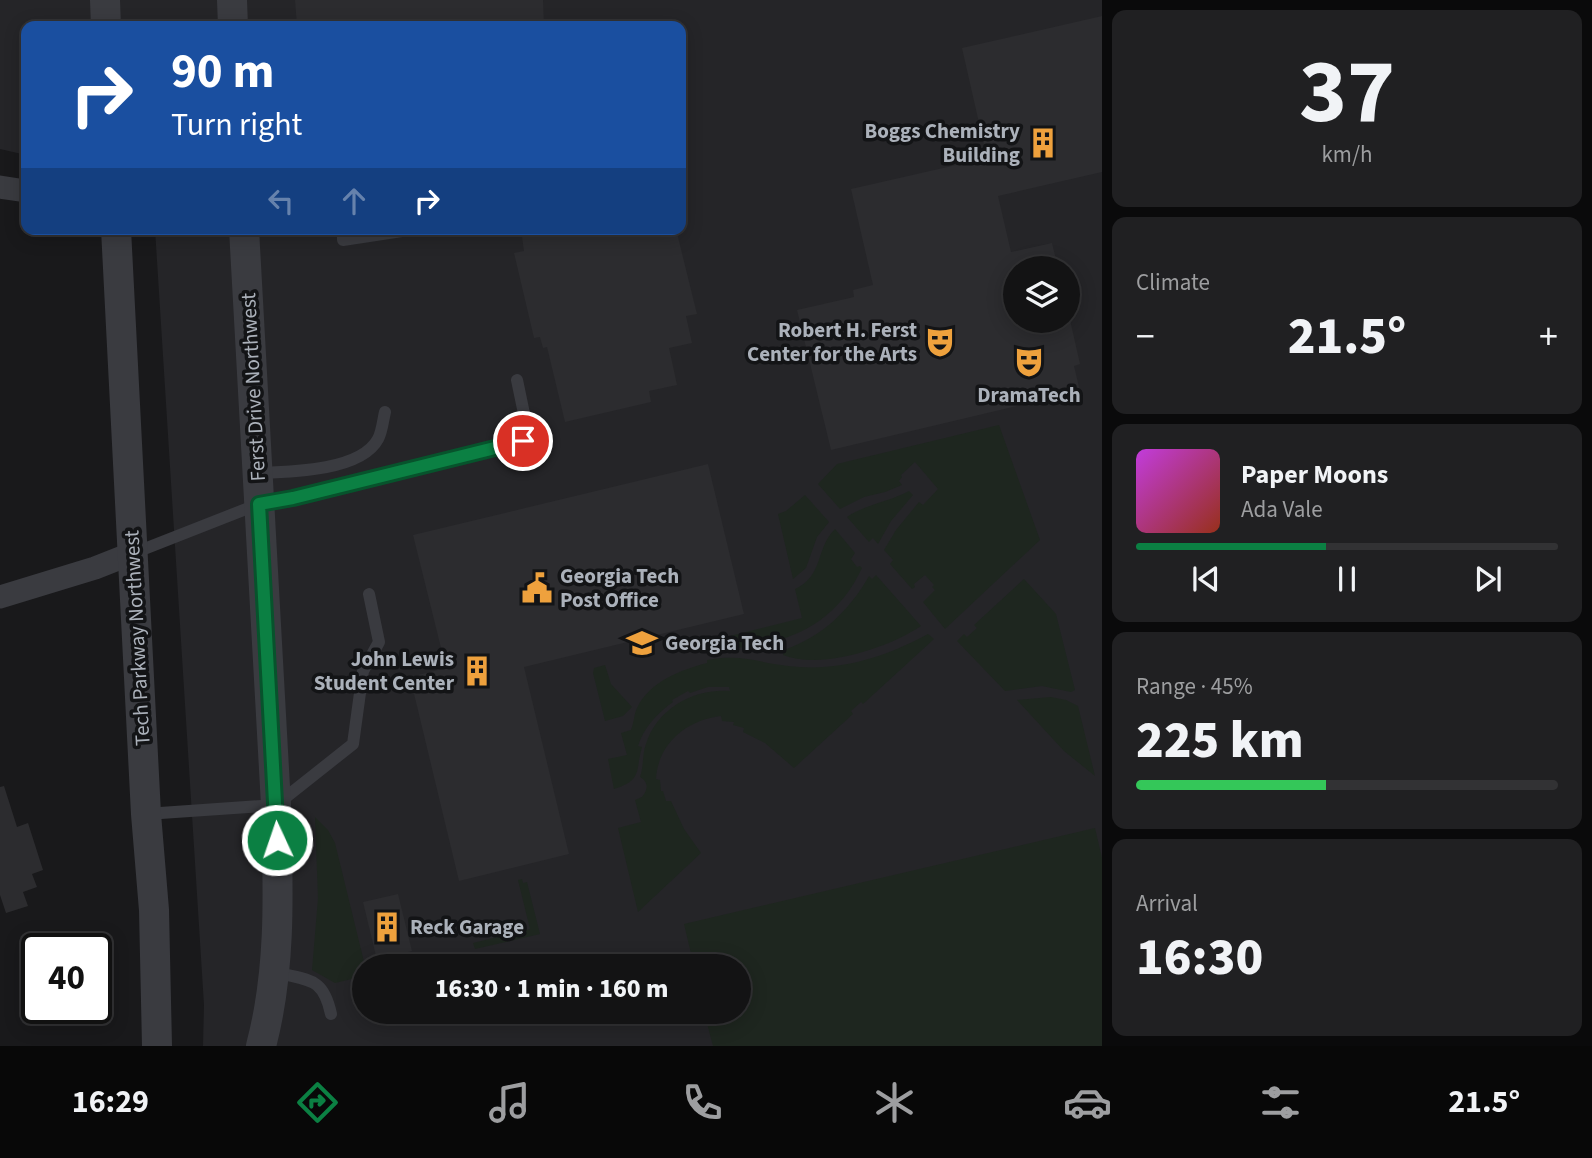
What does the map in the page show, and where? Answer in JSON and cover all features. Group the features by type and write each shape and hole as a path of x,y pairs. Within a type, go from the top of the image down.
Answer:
{"street":[{"path":"105,0 106,21"},
{"path":"232,0 233,21"},
{"path":"0,187 21,190"},
{"name":"Tech Parkway Northwest","path":"116,235 146,814 154,911 157,1046"},
{"name":"Ferst Drive Northwest","path":"244,235 278,894 275,972 261,1046"},
{"path":"0,597 86,571 133,553"}],"lane":[{"path":"344,235 344,240 376,235"},
{"path":"133,553 259,504 523,441 527,429 517,380"},
{"path":"257,474 316,470 358,458 378,440 385,412"},
{"path":"146,814 275,805 353,744 363,671 379,642 369,594"},
{"path":"275,972 318,984 327,994 331,1014"}],"shaded area":[{"name":"Georgia Tech","path":"0,0 1102,0 1102,1046 203,1046 204,1005 155,235 686,235 686,21 21,21 21,154 0,149"},
{"path":"999,425 1040,540 945,629 923,602 935,590 932,587 934,585 925,575 912,589 890,564 893,560 884,550 919,502 923,505 938,489 915,462 901,475 899,481 902,485 864,497 840,509 818,484 837,464"},
{"path":"909,491 913,495 891,521 878,544 873,538 869,542 847,517 862,509"},
{"path":"805,495 829,522 817,537 806,568 793,579 778,514 786,511"},
{"path":"835,529 855,553 851,559 857,567 862,568 837,606 804,630 785,638 765,644 721,649 718,639 802,618 795,589 811,577 824,545"},
{"path":"876,575 921,626 873,649 835,658 816,660 783,655 784,650 811,637 834,621 853,600 869,576 872,579"},
{"path":"1024,579 1056,614 1075,690 1071,692 1042,686 1005,691 957,641 977,628 974,625"},
{"path":"928,634 934,639 863,704 861,702 851,711 853,714 794,768 765,743 743,732 744,728 733,725 734,722 722,721 721,716 697,722 676,736 662,755 656,779 660,780 666,801 671,801 684,829 701,853 638,912 618,828 641,822 635,800 642,797 646,789 645,781 640,777 651,731 668,711 679,703 704,693 730,691 729,687 708,687 690,693 688,691 672,700 673,702 651,722 640,740 638,746 642,747 634,778 614,789 608,759 627,755 621,733 631,730 637,708 650,691 667,678 707,663 707,660 739,658 807,667 843,665 895,650"},
{"path":"605,665 611,684 632,707 623,716 605,721 593,673 594,668"},
{"path":"1051,697 1078,706 1095,776 1064,751 1017,700"},
{"path":"315,817 328,830 335,843 362,954 352,954 352,979 335,983 312,970 318,898"},
{"path":"1095,828 1102,858 1102,1046 713,1046 707,1024 751,1024 751,954 691,954 684,924"},
{"path":"522,879 523,883 527,882 540,934 475,949 473,943 530,929 518,880"}],"building":[{"path":"295,0 543,0 544,21 297,21"},
{"path":"1102,16 1102,172 998,196 1011,252 1052,243 1055,256 1003,256 1003,333 1073,333 1080,364 1074,366 1080,391 831,450 797,310 854,297 853,290 873,285 851,189 987,158 962,48"},
{"path":"522,235 677,235 697,314 686,316 692,343 669,348 677,385 649,391 651,402 565,422 547,347 543,348 540,337 534,338 514,253 524,251"},
{"name":"John Lewis Student Center","path":"708,464 744,614 524,667 569,854 459,881 410,677 446,668 413,535"},
{"path":"4,786 17,827 28,823 43,870 32,874 37,887 23,892 28,906 6,913 0,895 0,787"},
{"name":"Reck Garage","path":"398,894 412,951 376,954 363,902"}],"place":[{"name":"Boggs Chemistry Building","path":"1043,143"},
{"name":"Robert H. Ferst Center for the Arts","path":"940,342"},
{"name":"DramaTech","path":"1029,362"},
{"name":"Georgia Tech Post Office","path":"537,588"},
{"name":"Georgia Tech","path":"642,643"},
{"name":"John Lewis Student Center","path":"477,671"},
{"name":"Reck Garage","path":"387,927"}],"route":[{"path":"277,840 259,504 523,441"}]}
